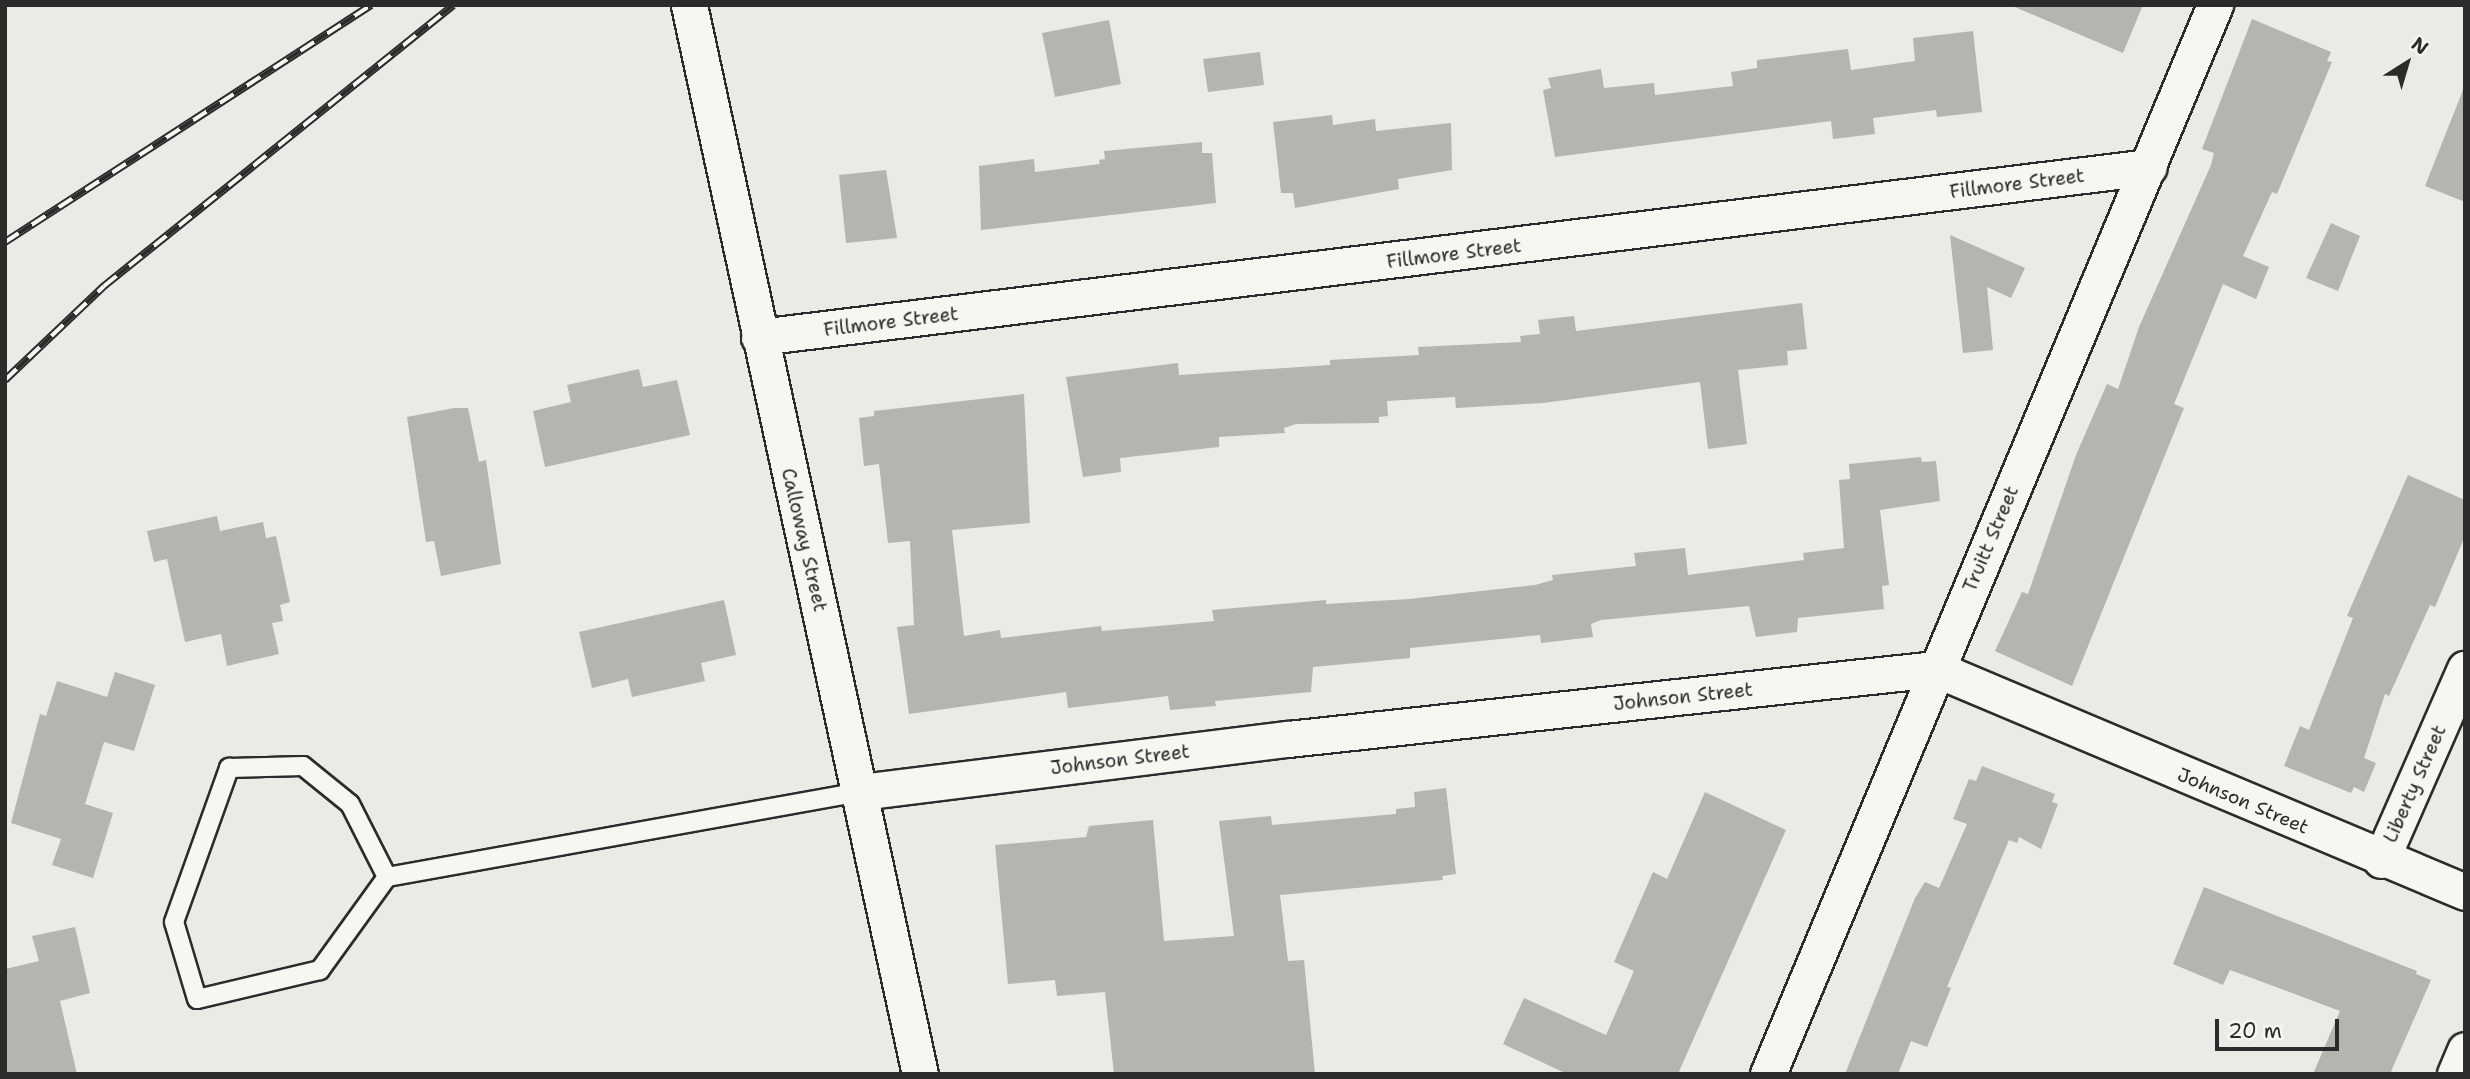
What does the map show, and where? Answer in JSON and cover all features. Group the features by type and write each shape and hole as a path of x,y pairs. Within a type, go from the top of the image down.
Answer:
{"street":[{"name":"Calloway Street","path":"689,5 920,1074"},
{"name":"Truitt Street","path":"1768,1074 2215,5"},
{"name":"Fillmore Street","path":"759,337 2148,167"},
{"name":"Johnson Street","path":"861,792 1288,739 1936,669 2381,860 2465,892"},
{"name":"Liberty Street","path":"2381,860 2465,669"},
{"path":"2455,1074 2465,1050"}],"lane":[{"path":"387,877 350,804 303,766 229,768 174,922 197,999 320,970 387,877 861,792"}],"building":[{"path":"2010,5 2143,5 2123,53"},
{"path":"2252,19 2331,52 2327,61 2332,62 2277,194 2272,192 2243,256 2269,267 2256,299 2223,284 2174,404 2184,408 2072,686 1995,651 2022,592 2028,594 2076,455 2107,384 2118,389 2139,327 2211,165 2214,153 2202,149"},
{"path":"1109,20 1121,84 1055,97 1042,33"},
{"path":"1973,31 1982,112 1937,117 1936,110 1873,118 1875,134 1833,139 1831,121 1555,157 1543,90 1551,88 1548,78 1601,69 1604,88 1654,83 1655,95 1733,86 1731,72 1757,68 1757,60 1848,49 1851,70 1915,61 1913,38"},
{"path":"1260,52 1264,85 1208,92 1203,59"},
{"path":"2463,90 2465,91 2465,202 2425,186"},
{"path":"1332,115 1333,125 1375,119 1376,131 1451,123 1452,170 1398,179 1399,189 1295,208 1293,193 1281,193 1273,122"},
{"path":"1202,142 1202,153 1212,153 1216,203 981,230 979,166 1034,159 1035,172 1100,164 1099,160 1105,159 1104,151"},
{"path":"886,170 897,238 846,243 839,175"},
{"path":"2331,223 2360,236 2338,291 2306,278"},
{"path":"1950,235 2025,268 2011,298 1987,287 1993,350 1963,353"},
{"path":"1802,303 1807,349 1787,351 1788,365 1738,370 1747,444 1708,449 1700,382 1543,403 1456,408 1455,397 1387,401 1388,416 1379,417 1379,423 1296,424 1284,428 1285,433 1219,437 1219,447 1120,458 1121,472 1083,477 1066,377 1178,363 1179,375 1330,365 1330,360 1419,355 1418,347 1521,342 1520,336 1540,334 1538,320 1574,316 1576,331"},
{"path":"639,369 643,387 677,380 690,435 545,467 533,411 571,402 567,385"},
{"path":"1024,394 1030,523 952,530 964,636 1000,630 1001,638 1101,626 1102,631 1214,621 1212,610 1326,600 1326,604 1409,599 1535,585 1553,580 1552,575 1636,566 1634,553 1685,548 1688,575 1804,560 1803,553 1844,548 1839,480 1850,479 1849,464 1921,457 1922,462 1936,461 1940,501 1880,510 1889,585 1882,586 1884,609 1798,618 1797,632 1756,637 1749,606 1601,620 1591,624 1593,637 1541,643 1540,635 1410,648 1410,658 1313,667 1311,692 1215,701 1216,706 1170,710 1168,696 1068,708 1066,692 909,714 897,627 914,625 910,541 888,543 879,464 864,466 859,418 874,416 874,411"},
{"path":"468,408 479,462 486,460 501,564 441,576 434,541 426,542 407,417"},
{"path":"2408,475 2465,500 2465,536 2435,607 2430,605 2389,696 2385,694 2364,758 2376,763 2364,792 2354,787 2351,793 2284,766 2300,726 2309,730 2353,618 2347,616"},
{"path":"217,516 220,531 263,522 266,538 276,536 290,602 280,605 283,621 272,623 279,654 227,666 221,634 185,642 167,559 154,562 147,531"},
{"path":"724,600 736,655 701,663 705,681 632,697 628,679 592,688 579,632"},
{"path":"115,672 155,685 134,751 104,742 85,804 113,813 93,878 52,865 61,839 11,823 40,714 46,716 57,681 107,697"},
{"path":"1982,766 2055,794 2052,802 2058,804 2041,849 2019,837 2017,843 2009,840 1947,987 1951,988 1927,1047 1911,1041 1898,1074 1845,1074 1915,898 1925,882 1939,888 1967,824 1953,819 1969,779 1976,781"},
{"path":"1446,788 1456,874 1442,876 1443,880 1280,895 1288,961 1304,960 1315,1074 1114,1074 1105,992 1057,996 1055,980 1008,984 995,845 1086,837 1089,826 1153,820 1164,941 1234,936 1219,821 1271,816 1272,825 1396,814 1396,809 1415,807 1414,792"},
{"path":"1705,792 1786,830 1678,1074 1567,1074 1503,1044 1524,998 1606,1035 1634,971 1614,962 1653,872 1667,879"},
{"path":"2204,887 2417,971 2416,974 2431,980 2390,1074 2313,1074 2340,1011 2230,970 2223,985 2173,964"},
{"path":"75,927 90,993 60,1001 77,1074 5,1074 5,969 39,961 32,936"}],"railway":[{"path":"5,242 371,5"},
{"path":"5,380 104,286 453,5"}]}
